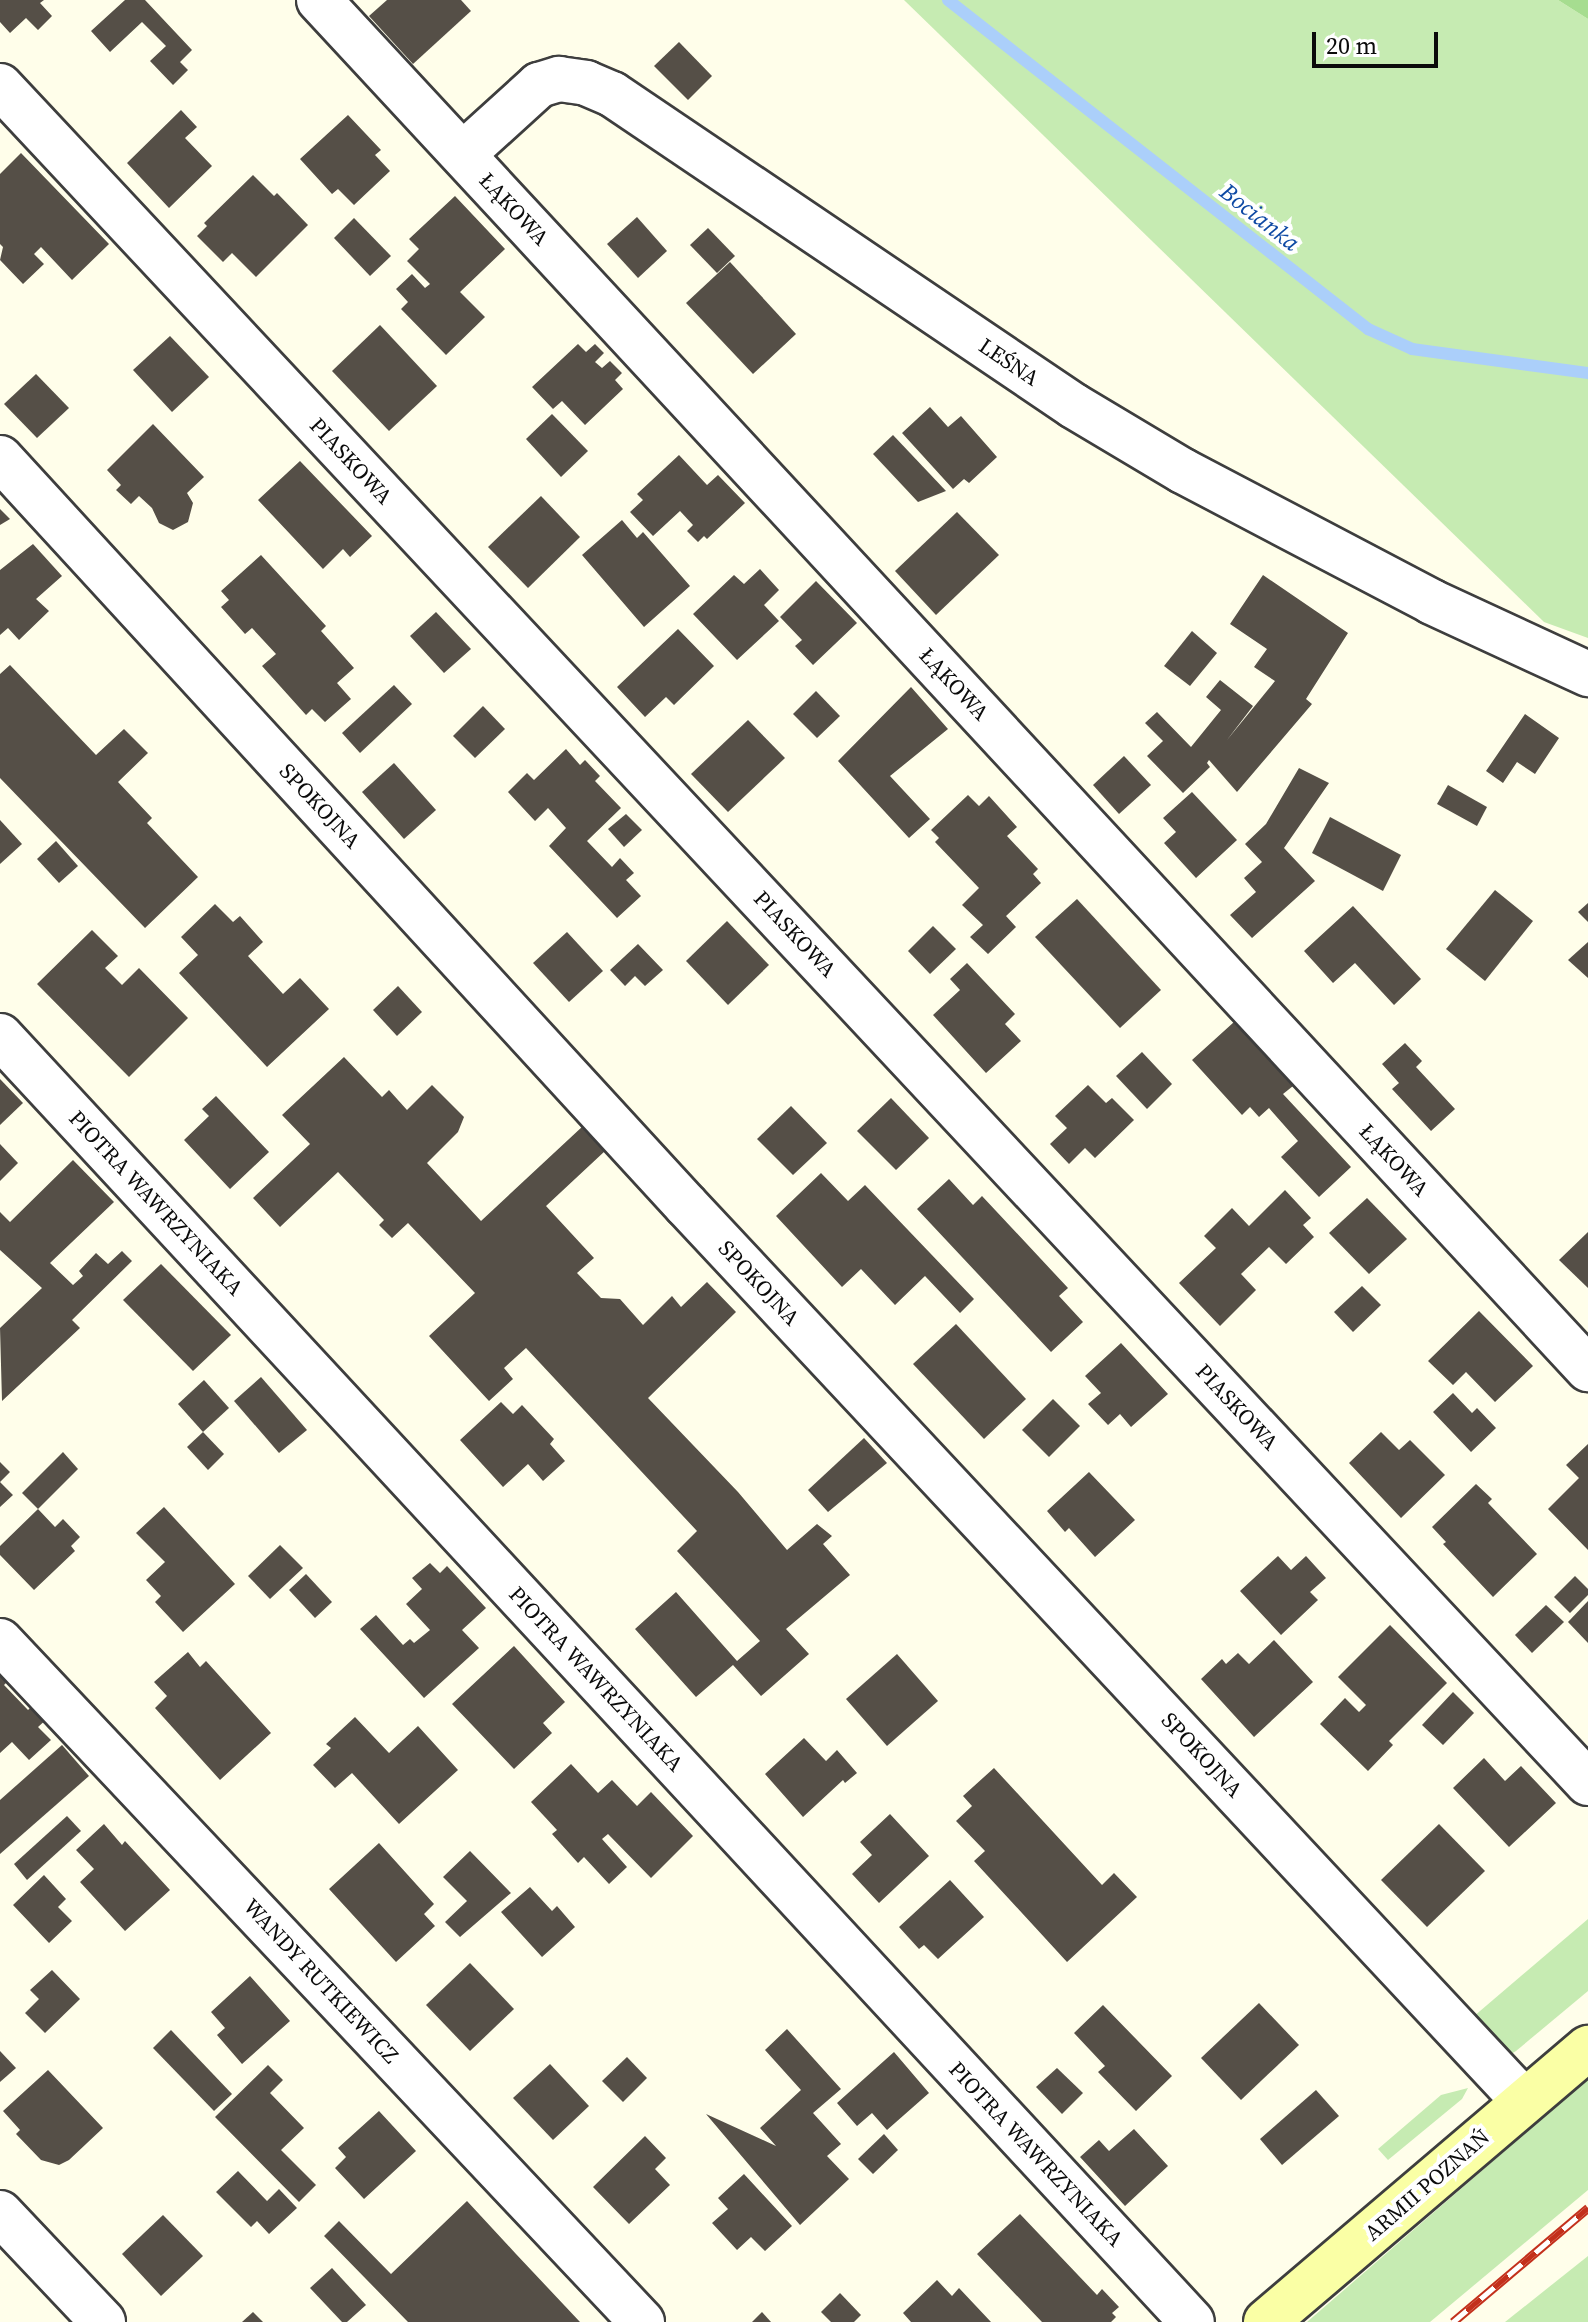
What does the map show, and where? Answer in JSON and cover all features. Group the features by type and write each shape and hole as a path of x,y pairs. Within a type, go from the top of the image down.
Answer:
{"main road":[{"name":"ARMII POZNAŃ","path":"1266,2322 1588,2048"}],"street":[{"name":"ŁĄKOWA","path":"319,0 1588,1369"},
{"name":"LEŚNA","path":"463,154 539,85 559,79 586,83 612,94 1074,406 1183,471 1432,602 1588,674"},
{"name":"PIASKOWA","path":"0,86 1588,1783"},
{"name":"SPOKOJNA","path":"0,458 675,1193 1524,2101"},
{"name":"PIOTRA WAWRZYNIAKA","path":"0,1036 1192,2322"},
{"name":"WANDY RUTKIEWICZ","path":"0,1641 642,2322"},
{"path":"0,2213 103,2322"}],"green space":[{"path":"904,0 1558,0 1588,19 1588,638 1544,622"},
{"path":"1558,0 1588,0 1588,19"},
{"path":"1588,1919 1588,1991 1516,2051 1511,2054 1502,2049 1473,2017"},
{"path":"1588,2079 1588,2190 1430,2322 1307,2322"},
{"path":"1468,2088 1462,2099 1388,2160 1378,2149 1441,2095"},
{"path":"1588,2256 1588,2322 1505,2322"}],"building":[{"path":"0,0 44,0 40,3 52,16 38,30 26,18 10,33 0,22"},
{"path":"125,0 145,0 192,50 180,62 188,70 173,85 150,61 166,46 142,22 110,52 91,31"},
{"path":"387,0 461,0 471,11 413,64 369,16"},
{"path":"679,42 712,76 688,100 654,66"},
{"path":"181,110 197,127 185,138 212,166 169,208 127,163"},
{"path":"348,115 381,150 375,155 390,171 354,205 338,189 332,194 300,159"},
{"path":"21,153 109,244 72,280 41,247 34,254 44,264 23,284 0,260 3,247 0,244 0,174"},
{"path":"253,175 274,196 277,193 308,225 256,277 232,253 223,262 197,236 207,226 204,223"},
{"path":"455,196 505,249 460,292 485,317 446,355 401,309 408,302 396,289 412,274 425,288 430,284 407,261 419,249 409,239"},
{"path":"637,217 667,251 638,278 607,244"},
{"path":"354,218 391,256 370,276 334,238"},
{"path":"708,228 735,256 717,273 690,245"},
{"path":"730,262 796,334 753,374 686,303"},
{"path":"380,325 437,386 389,431 332,371"},
{"path":"170,336 209,377 172,412 133,370"},
{"path":"578,344 586,352 595,344 604,353 595,362 602,368 610,361 622,373 615,380 623,389 585,425 562,401 553,409 532,387"},
{"path":"36,374 69,408 37,438 4,404"},
{"path":"930,407 948,427 961,416 997,457 969,483 964,479 953,489 902,433"},
{"path":"552,414 588,451 561,477 526,439"},
{"path":"153,424 204,477 187,493 193,503 188,522 173,530 159,523 152,508 139,496 131,504 116,490 121,485 107,470"},
{"path":"893,435 946,491 918,502 873,454"},
{"path":"679,455 707,485 718,475 745,503 707,539 704,536 698,542 687,531 693,525 680,511 653,536 630,512 643,500 637,494"},
{"path":"300,461 372,536 350,557 343,549 323,569 258,500"},
{"path":"541,496 580,537 528,588 488,547"},
{"path":"0,509 10,519 0,525"},
{"path":"957,512 999,555 936,615 895,571"},
{"path":"622,520 637,538 643,532 690,586 644,627 582,555"},
{"path":"33,544 62,576 36,599 49,611 19,640 8,628 0,635 0,570"},
{"path":"261,555 326,626 321,631 354,668 337,683 351,699 325,722 312,709 306,715 262,666 276,654 252,628 245,634 221,607 229,600 221,591"},
{"path":"760,569 779,590 764,605 779,621 737,660 693,614 734,575 744,584"},
{"path":"1263,575 1348,633 1306,699 1312,704 1237,792 1209,760 1207,763 1210,767 1183,793 1147,756 1163,741 1145,723 1157,712 1191,747 1221,710 1206,697 1220,680 1253,706 1227,740 1275,681 1254,667 1267,649 1230,624"},
{"path":"816,581 857,623 813,665 795,646 802,640 780,617"},
{"path":"436,612 471,649 444,673 410,636"},
{"path":"678,629 714,666 674,705 666,697 645,717 617,687"},
{"path":"1192,631 1217,653 1190,686 1164,666"},
{"path":"10,665 96,755 124,729 148,753 118,782 152,818 147,823 198,877 145,928 0,778 0,674"},
{"path":"394,685 412,704 360,753 342,733"},
{"path":"911,687 948,729 890,776 930,819 909,838 838,761"},
{"path":"816,691 840,716 817,738 793,714"},
{"path":"483,706 505,729 475,758 453,736"},
{"path":"1525,714 1559,738 1535,774 1517,762 1503,783 1486,771"},
{"path":"748,720 785,758 728,812 691,774"},
{"path":"566,749 580,765 585,760 600,776 595,781 621,808 587,841 612,867 620,858 634,873 626,880 641,896 617,918 549,846 566,828 548,808 535,821 508,792 527,773 534,780"},
{"path":"1124,756 1151,785 1119,814 1093,785"},
{"path":"394,763 436,810 404,839 362,792"},
{"path":"1299,768 1329,783 1284,848 1315,881 1252,938 1230,915 1256,892 1244,878 1262,862 1245,844 1266,824"},
{"path":"1448,785 1487,807 1477,826 1437,804"},
{"path":"1192,792 1237,840 1196,878 1164,843 1176,832 1163,818"},
{"path":"968,795 979,806 989,796 1017,827 1007,836 1038,869 1033,874 1041,883 1006,916 1016,927 988,954 970,937 983,925 962,905 979,888 935,842 939,838 931,830"},
{"path":"626,814 642,830 624,847 608,829"},
{"path":"1330,817 1401,855 1383,891 1312,853"},
{"path":"0,820 22,844 0,864"},
{"path":"56,841 78,866 59,883 37,859"},
{"path":"1495,890 1533,921 1485,981 1446,949"},
{"path":"1077,899 1161,990 1120,1028 1035,937"},
{"path":"1588,903 1588,922 1578,912"},
{"path":"215,904 233,922 240,916 263,942 248,956 283,994 300,978 329,1009 267,1067 179,973 198,955 181,937"},
{"path":"1353,906 1421,979 1394,1005 1355,963 1333,983 1304,951"},
{"path":"727,921 769,965 728,1005 686,961"},
{"path":"933,926 956,949 930,974 908,951"},
{"path":"92,930 118,956 105,968 122,985 139,968 188,1018 129,1077 37,984"},
{"path":"567,932 603,971 569,1002 533,963"},
{"path":"1588,942 1588,978 1568,960"},
{"path":"638,944 663,970 645,986 635,976 625,986 610,970"},
{"path":"967,963 1015,1014 1005,1024 1021,1041 986,1073 933,1015 960,990 950,979"},
{"path":"398,986 422,1012 397,1036 373,1010"},
{"path":"1234,1022 1293,1086 1283,1094 1351,1167 1319,1197 1281,1157 1298,1141 1269,1108 1259,1117 1250,1107 1242,1115 1192,1060"},
{"path":"1405,1043 1422,1061 1416,1067 1455,1109 1431,1131 1392,1089 1399,1083 1382,1064"},
{"path":"1142,1052 1172,1084 1147,1109 1116,1076"},
{"path":"344,1057 382,1097 389,1090 407,1110 432,1085 464,1117 458,1132 427,1163 481,1221 583,1126 605,1151 546,1206 594,1258 577,1273 601,1298 620,1299 643,1325 672,1296 681,1307 707,1282 736,1312 648,1398 738,1492 787,1550 817,1524 832,1536 823,1544 850,1575 786,1629 809,1654 761,1696 733,1665 696,1697 635,1629 676,1592 737,1661 760,1641 677,1551 697,1531 526,1348 504,1368 513,1379 489,1401 429,1336 475,1293 408,1223 392,1238 379,1225 384,1220 338,1172 280,1227 253,1198 310,1144 282,1115"},
{"path":"0,1079 23,1103 0,1125"},
{"path":"1088,1085 1106,1103 1112,1098 1134,1120 1095,1158 1085,1148 1069,1164 1050,1144 1067,1128 1055,1116"},
{"path":"216,1096 269,1152 230,1189 184,1140 209,1116 202,1109"},
{"path":"891,1098 929,1138 896,1170 857,1131"},
{"path":"791,1106 827,1143 793,1175 757,1139"},
{"path":"0,1144 18,1163 0,1181"},
{"path":"73,1160 114,1202 50,1263 73,1285 83,1276 79,1271 96,1253 108,1264 122,1251 132,1261 72,1320 80,1328 2,1401 0,1328 42,1288 0,1250 0,1212 10,1222"},
{"path":"821,1173 848,1201 865,1185 974,1299 960,1313 925,1276 895,1305 861,1269 842,1287 776,1216"},
{"path":"949,1179 973,1205 982,1196 1068,1288 1059,1296 1083,1322 1051,1352 917,1209"},
{"path":"1285,1190 1311,1218 1303,1225 1314,1237 1286,1264 1269,1247 1241,1274 1256,1290 1220,1326 1179,1283 1216,1248 1204,1236 1232,1208 1249,1226"},
{"path":"1367,1198 1407,1239 1369,1274 1329,1233"},
{"path":"1588,1232 1588,1288 1559,1260"},
{"path":"161,1264 231,1335 193,1371 123,1300"},
{"path":"1362,1286 1381,1305 1353,1332 1334,1312"},
{"path":"1479,1311 1533,1366 1495,1402 1466,1372 1453,1385 1428,1361"},
{"path":"956,1324 1026,1399 984,1439 913,1364"},
{"path":"1121,1343 1168,1394 1131,1427 1120,1414 1108,1425 1088,1404 1101,1393 1085,1376"},
{"path":"261,1377 307,1430 279,1453 234,1401"},
{"path":"204,1380 229,1408 203,1432 178,1404"},
{"path":"1453,1393 1472,1413 1477,1408 1496,1428 1471,1452 1433,1412"},
{"path":"1053,1399 1080,1426 1049,1457 1022,1430"},
{"path":"501,1402 513,1414 522,1405 554,1439 550,1444 565,1461 543,1481 528,1464 503,1487 460,1440"},
{"path":"203,1432 224,1454 208,1470 187,1447"},
{"path":"1381,1432 1399,1450 1410,1440 1445,1475 1401,1518 1349,1463"},
{"path":"864,1438 887,1463 828,1512 808,1490"},
{"path":"1588,1444 1588,1550 1548,1509 1579,1478 1566,1465"},
{"path":"63,1452 78,1469 38,1509 22,1493"},
{"path":"0,1462 10,1472 0,1482"},
{"path":"1089,1472 1135,1520 1095,1557 1069,1528 1065,1532 1047,1511"},
{"path":"0,1482 13,1495 0,1507"},
{"path":"1476,1484 1492,1499 1488,1503 1537,1554 1493,1597 1443,1544 1446,1542 1432,1527"},
{"path":"164,1507 235,1584 183,1632 155,1602 161,1596 146,1580 165,1562 136,1533"},
{"path":"38,1509 55,1527 63,1519 80,1537 71,1546 75,1551 34,1590 0,1555 0,1546"},
{"path":"280,1545 303,1568 270,1599 248,1576"},
{"path":"1278,1556 1291,1570 1306,1556 1326,1578 1310,1592 1318,1600 1281,1635 1240,1591"},
{"path":"430,1563 440,1573 447,1566 486,1608 462,1630 479,1648 424,1698 360,1629 376,1615 403,1645 410,1639 414,1643 430,1630 406,1604 422,1589 412,1578"},
{"path":"306,1574 332,1602 315,1618 289,1590"},
{"path":"1575,1576 1588,1589 1588,1595 1570,1613 1554,1597"},
{"path":"1588,1601 1588,1643 1568,1622"},
{"path":"1546,1605 1564,1622 1532,1653 1515,1635"},
{"path":"1390,1625 1447,1683 1389,1741 1393,1745 1368,1771 1320,1724 1345,1698 1359,1712 1366,1705 1338,1677"},
{"path":"1274,1640 1313,1682 1254,1737 1201,1679 1222,1659 1226,1664 1238,1653 1249,1664"},
{"path":"514,1646 565,1702 543,1723 552,1733 514,1769 452,1704"},
{"path":"188,1652 200,1667 206,1661 271,1733 220,1780 155,1708 167,1696 154,1682"},
{"path":"897,1654 938,1701 887,1746 846,1699"},
{"path":"0,1665 12,1677 4,1685 28,1710 34,1704 48,1718 38,1727 51,1740 29,1760 12,1742 0,1753"},
{"path":"1453,1692 1474,1713 1443,1745 1422,1725"},
{"path":"355,1717 389,1753 418,1726 458,1770 399,1824 352,1773 335,1788 313,1765 331,1748 326,1744"},
{"path":"804,1738 826,1761 837,1750 857,1773 845,1783 843,1780 803,1817 765,1774"},
{"path":"62,1745 89,1776 0,1854 0,1800"},
{"path":"1484,1758 1505,1781 1521,1766 1556,1803 1509,1847 1453,1788"},
{"path":"571,1764 598,1793 612,1780 637,1806 651,1792 693,1836 651,1878 608,1834 602,1839 627,1867 609,1884 584,1857 578,1863 552,1834 557,1830 531,1802"},
{"path":"994,1768 1102,1885 1114,1873 1137,1897 1067,1962 974,1861 985,1851 956,1821 972,1806 963,1796"},
{"path":"890,1814 929,1856 879,1903 852,1874 872,1855 860,1842"},
{"path":"67,1816 81,1831 27,1880 14,1864"},
{"path":"104,1824 122,1845 125,1841 170,1890 125,1931 80,1882 94,1869 76,1850"},
{"path":"1439,1824 1485,1871 1427,1927 1381,1880"},
{"path":"379,1843 434,1904 424,1914 435,1926 396,1962 329,1889"},
{"path":"470,1851 511,1893 460,1937 445,1922 467,1901 443,1877"},
{"path":"44,1875 66,1899 58,1907 72,1921 49,1943 13,1905"},
{"path":"950,1880 984,1917 938,1959 924,1945 919,1949 899,1927"},
{"path":"530,1887 552,1911 557,1906 575,1927 542,1957 501,1912"},
{"path":"470,1963 514,2009 470,2051 426,2005"},
{"path":"52,1970 80,1999 45,2033 25,2013 39,1999 30,1990"},
{"path":"250,1976 290,2021 242,2064 217,2035 225,2028 211,2012"},
{"path":"1259,2003 1299,2045 1241,2100 1201,2058"},
{"path":"1103,2005 1172,2076 1136,2111 1098,2072 1105,2066 1074,2033"},
{"path":"787,2029 841,2089 813,2113 841,2144 827,2156 849,2179 800,2225 706,2114 776,2146 760,2128 801,2090 765,2050"},
{"path":"171,2030 232,2094 214,2111 153,2048"},
{"path":"0,2051 16,2068 0,2082"},
{"path":"894,2052 929,2093 887,2130 872,2113 857,2126 837,2103"},
{"path":"627,2057 647,2078 623,2102 602,2081"},
{"path":"550,2064 589,2106 553,2140 513,2098"},
{"path":"268,2065 283,2080 270,2093 304,2128 281,2150 316,2185 299,2202 215,2117"},
{"path":"1057,2068 1083,2093 1062,2114 1036,2087"},
{"path":"48,2070 103,2128 69,2160 59,2165 41,2160 16,2134 20,2130 3,2111"},
{"path":"1316,2090 1339,2116 1282,2165 1260,2139"},
{"path":"379,2111 416,2151 364,2199 335,2168 346,2157 338,2148"},
{"path":"1134,2129 1168,2166 1125,2206 1080,2157 1099,2140 1109,2151"},
{"path":"884,2134 898,2150 873,2174 858,2159"},
{"path":"645,2136 666,2158 655,2169 670,2185 629,2224 593,2187"},
{"path":"238,2171 267,2201 279,2189 297,2208 269,2234 257,2221 251,2227 216,2192"},
{"path":"744,2174 792,2226 765,2251 751,2237 737,2250 712,2223 728,2209 718,2198"},
{"path":"467,2201 580,2322 408,2322 324,2236 339,2221 391,2274"},
{"path":"1020,2214 1097,2295 1102,2289 1119,2307 1112,2313 1116,2317 1111,2322 1042,2322 977,2254"},
{"path":"163,2215 203,2256 161,2296 122,2254"},
{"path":"332,2268 366,2305 347,2322 342,2322 310,2288"},
{"path":"937,2280 952,2296 959,2288 991,2322 911,2322 903,2313"},
{"path":"840,2293 861,2315 854,2322 831,2322 821,2312"},
{"path":"253,2312 263,2322 242,2322"},
{"path":"762,2312 771,2322 752,2322"}],"waterway":[{"name":"Bocianka","path":"948,0 1368,329 1412,349 1588,373"}],"railway":[{"path":"1453,2322 1588,2208"}]}
